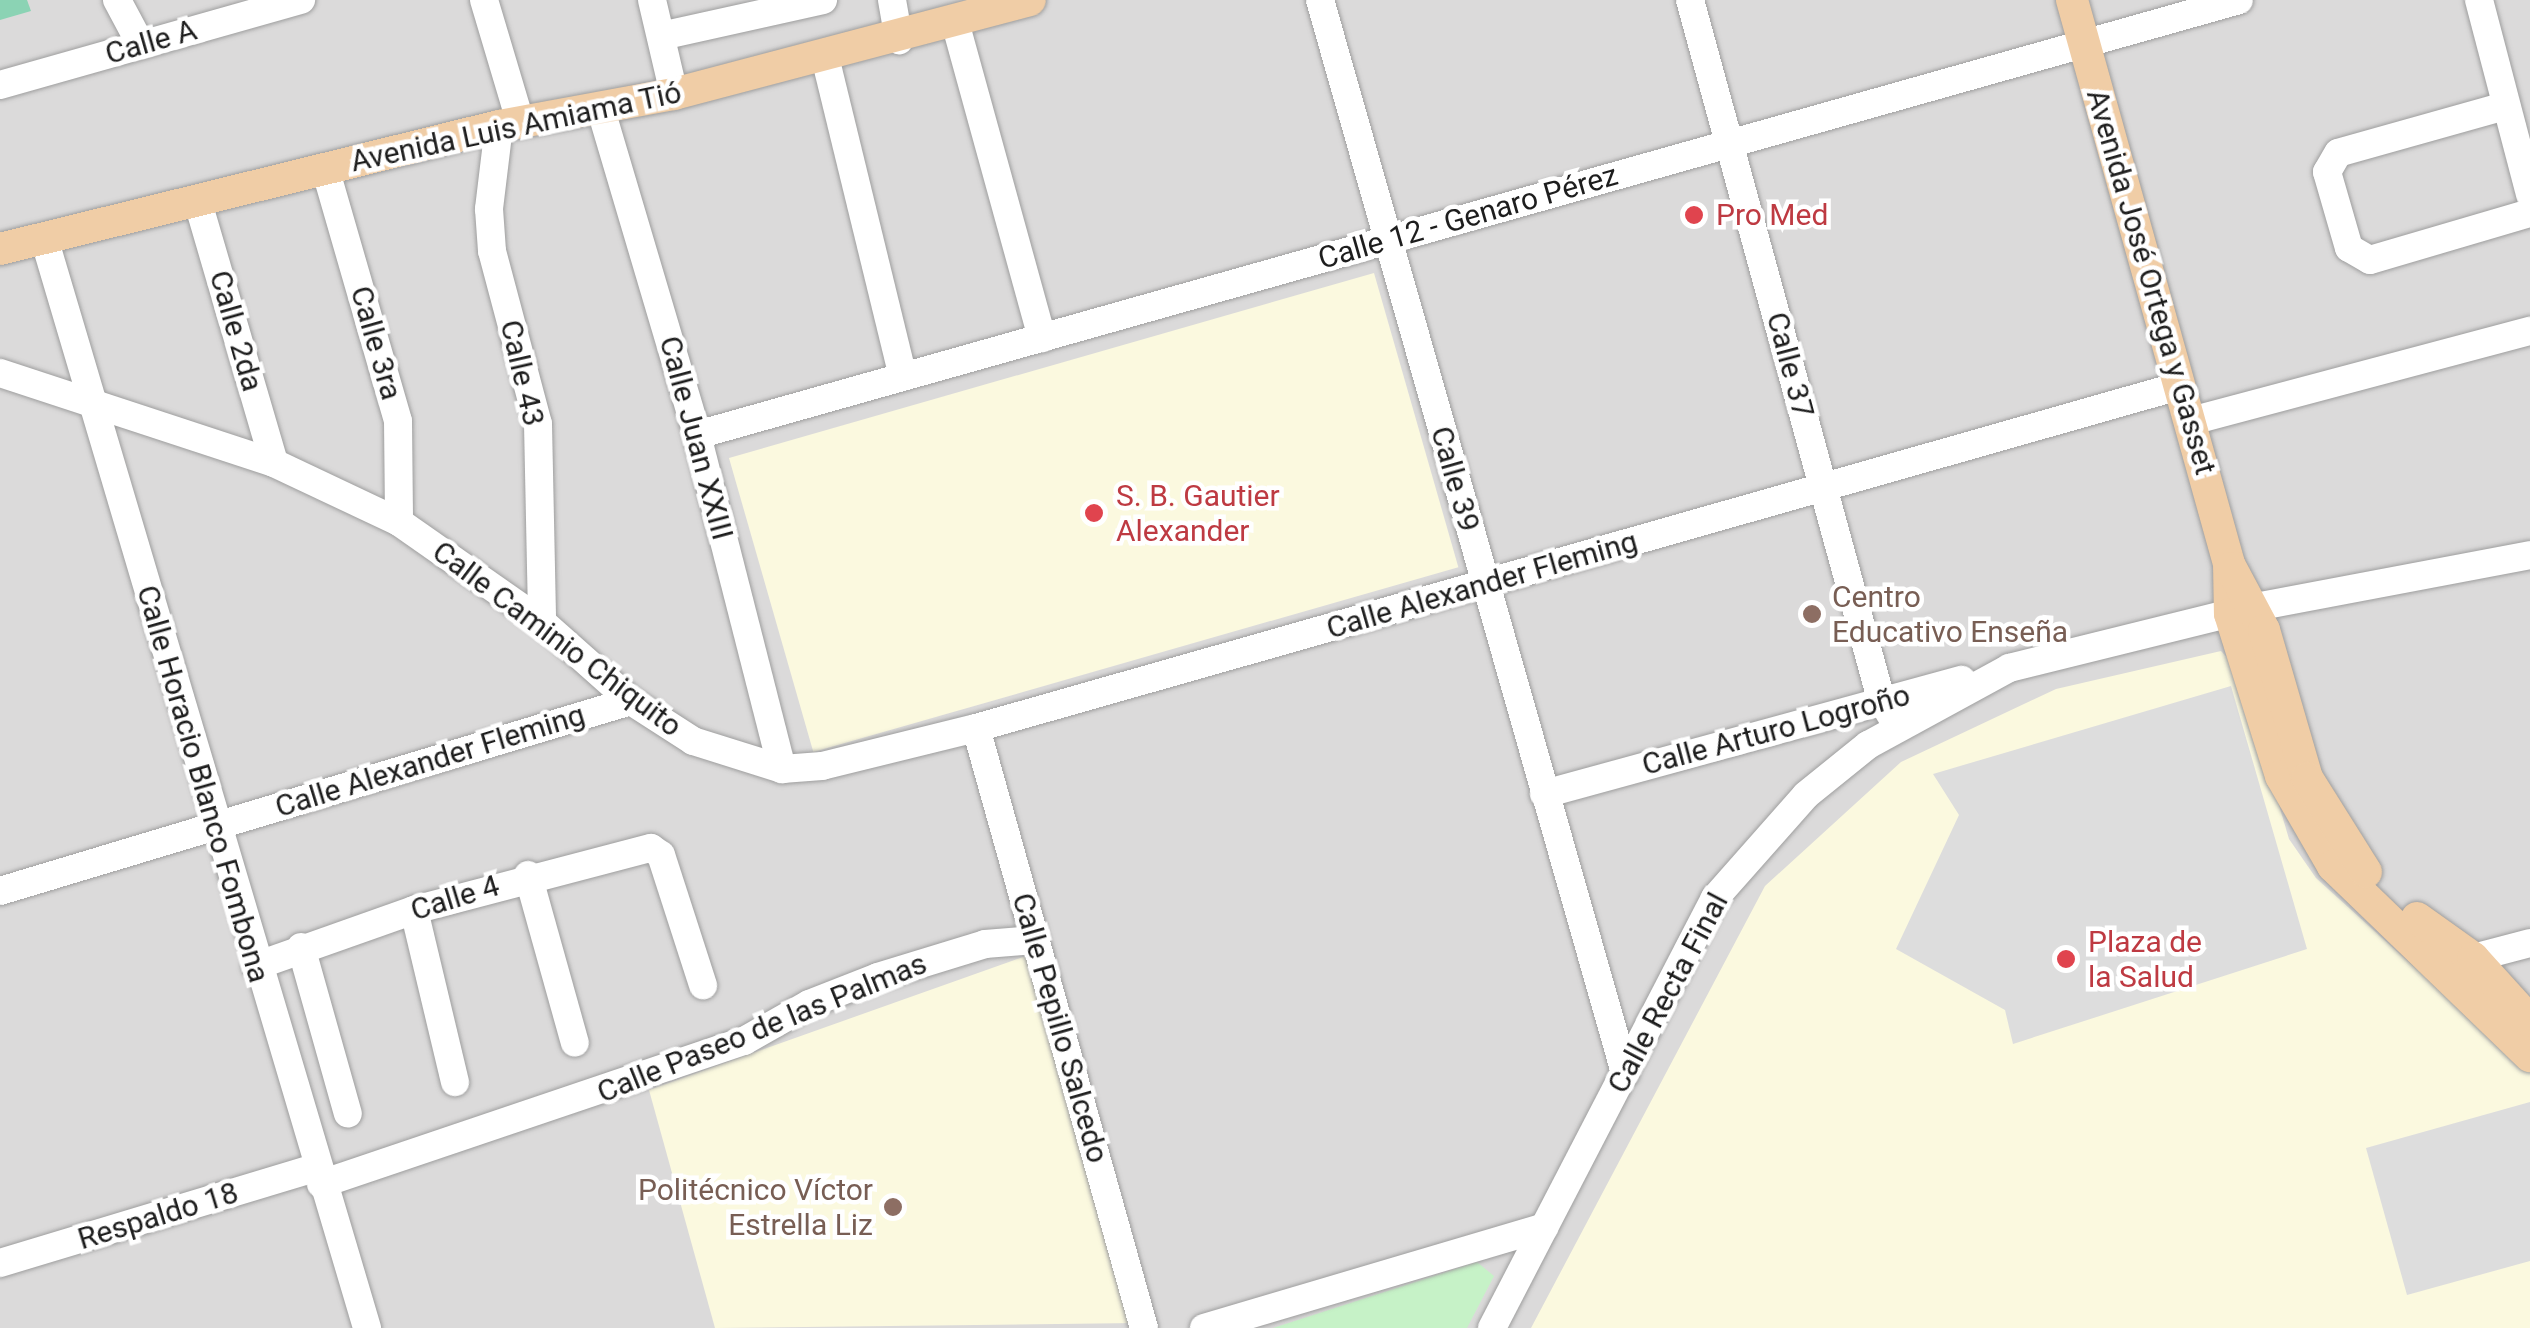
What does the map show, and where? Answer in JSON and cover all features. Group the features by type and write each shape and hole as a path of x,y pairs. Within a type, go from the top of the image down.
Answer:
{"main road":[{"name":"Avenida Luis Amiama Tió","path":"0,249 509,124 602,110 899,40 1030,0"},
{"name":"Avenida José Ortega y Gasset","path":"2072,0 2228,564 2307,778 2342,842 2383,890 2473,958 2530,1021"},
{"name":"Avenida José Ortega y Gasset","path":"2243,610 2281,776 2313,840 2530,1056"}],"street":[{"path":"117,0 141,45"},
{"path":"484,0 509,124"},
{"path":"652,0 674,94"},
{"path":"661,36 823,0"},
{"path":"892,0 899,40"},
{"name":"Calle 39","path":"1320,0 1385,242 1625,1073"},
{"name":"Calle 37","path":"1690,0 1881,700 1897,726"},
{"name":"Calle 12 - Genaro Pérez","path":"698,435 2239,0"},
{"path":"2479,0 2530,194"},
{"name":"Calle A","path":"0,85 297,1"},
{"path":"955,22 1042,338"},
{"path":"825,57 902,377"},
{"path":"2505,106 2338,153 2327,172 2349,248 2370,260 2530,213"},
{"name":"Calle Juan XXIII","path":"602,110 698,435 782,769"},
{"name":"Calle 43","path":"509,124 489,209 492,251 538,424 542,622"},
{"name":"Calle 3ra","path":"326,168 398,421 399,522"},
{"name":"Calle 2da","path":"197,199 274,463"},
{"name":"Calle Horacio Blanco Fombona","path":"44,238 318,1176 367,1328"},
{"path":"2191,421 2530,330"},
{"name":"Calle Caminio Chiquito","path":"0,373 274,463 399,522 542,622 631,700 693,741 782,769"},
{"name":"Calle Alexander Fleming","path":"782,769 822,766 976,728 2179,386"},
{"path":"2243,610 2530,555"},
{"name":"Calle Recta Final","path":"1492,1328 1715,898 1806,795 1897,726 2009,668 2243,610"},
{"name":"Calle Arturo Logroño","path":"1544,794 2009,668"},
{"name":"Calle Alexander Fleming","path":"0,891 631,700"},
{"name":"Calle Pepillo Salcedo","path":"976,728 1144,1328"},
{"name":"Calle 4","path":"256,966 300,947 528,875 658,849 703,985"},
{"path":"528,875 575,1043"},
{"path":"414,910 454,1082"},
{"name":"Calle Paseo de las Palmas","path":"318,1176 726,1048 878,978 985,944 1035,940"},
{"path":"2414,940 2473,958 2530,942"},
{"path":"300,947 348,1114"},
{"name":"Respaldo 18","path":"0,1263 318,1176"},
{"path":"1204,1328 1544,1228"}],"shaded area":[{"path":"0,0 2530,0 2530,1328 0,1328"},
{"name":"S. B. Gautier Alexander","path":"1374,273 1458,567 813,752 729,458"},
{"name":"Plaza de la Salud","path":"2221,651 2239,670 2289,839 2316,878 2530,1072 2530,1328 1531,1328 1765,886 1901,762 2056,689"},
{"path":"2231,686 2307,949 2013,1044 2005,1010 1896,949 1959,815 1933,774"},
{"name":"Politécnico Víctor Estrella Liz","path":"1034,953 1138,1323 715,1328 649,1090"},
{"path":"2530,1102 2530,1261 2407,1295 2366,1148"}],"green space":[{"path":"0,0 27,0 31,11 0,20"},
{"path":"1477,1262 1494,1276 1467,1328 1273,1328"}],"place":[{"name":"Pro Med","path":"1694,215"},
{"name":"S. B. Gautier Alexander","path":"1094,513"},
{"name":"Centro Educativo Enseña","path":"1812,614"},
{"name":"Plaza de la Salud","path":"2066,959"},
{"name":"Politécnico Víctor Estrella Liz","path":"893,1207"}]}
